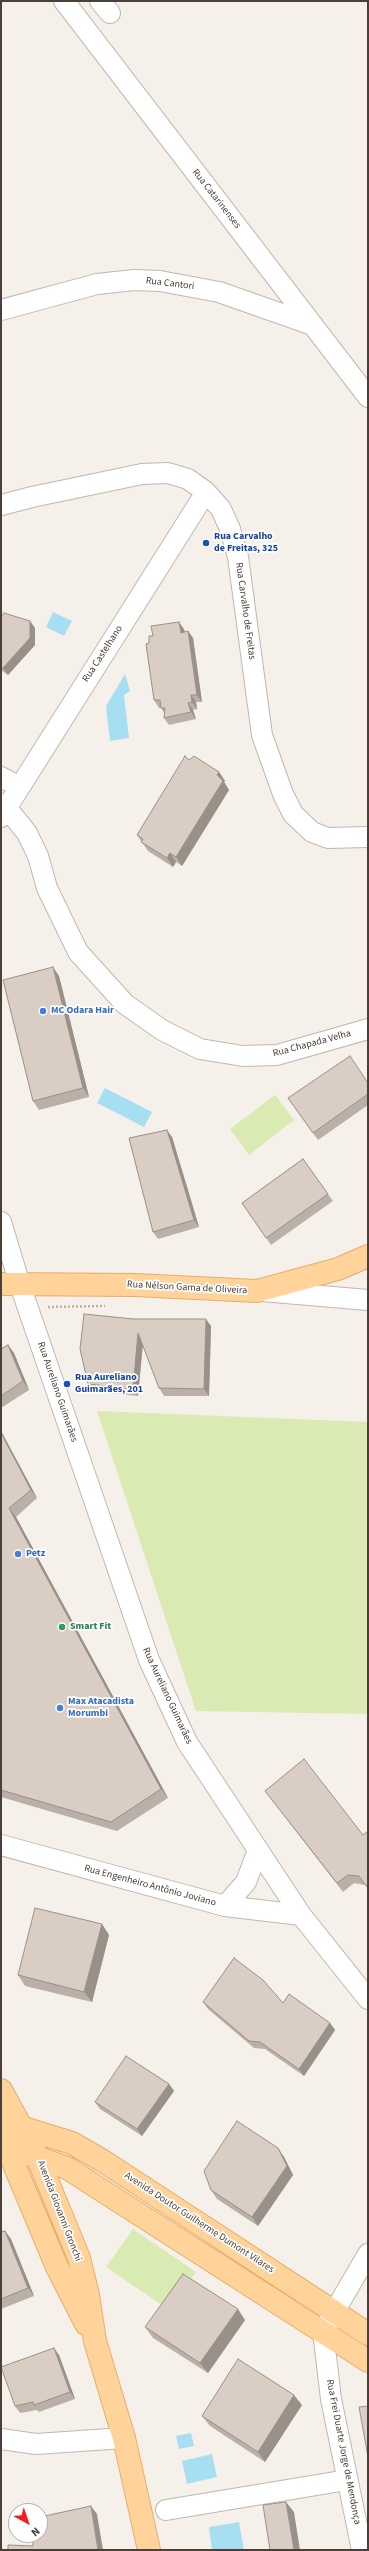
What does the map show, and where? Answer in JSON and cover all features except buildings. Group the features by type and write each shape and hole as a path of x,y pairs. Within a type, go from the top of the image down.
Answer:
{"main road":[{"name":"Rua Nélson Gama de Oliveira","path":"10,1285 135,1284 257,1291 338,1269 368,1256"},
{"name":"Avenida Giovanni Gronchi","path":"1,2090 11,2123 38,2156 79,2258 88,2295 95,2341 124,2438 149,2550"},
{"name":"Avenida Doutor Guilherme Dumont Vilares","path":"11,2123 72,2143 103,2160 368,2334"},
{"name":"Avenida Giovanni Gronchi","path":"3,2142 57,2267 95,2341"},
{"path":"3,2142 38,2156 80,2176 368,2361"}],"street":[{"name":"Rua Catarinenses","path":"64,1 368,397"},
{"name":"Rua Cantori","path":"1,310 97,284 134,280 160,281 219,292 314,325"},
{"name":"Rua Carvalho de Freitas","path":"1,505 142,474 168,473 188,479 206,492 221,509 230,529 238,557 262,735 283,794 293,814 312,832 328,838 368,837"},
{"name":"Rua Castelhano","path":"3,809 206,492"},
{"path":"1,776 18,786"},
{"name":"Rua Chapada Velha","path":"3,809 28,833 38,856 47,888 78,952 125,1004 162,1030 200,1049 243,1056 276,1055 368,1029"},
{"path":"1,1222 10,1285"},
{"name":"Rua Aureliano Guimarães","path":"10,1285 149,1660 187,1742 301,1915 368,1999"},
{"path":"257,1291 368,1300"},
{"name":"Rua Engenheiro Antônio Joviano","path":"1,1845 225,1906 301,1915"},
{"path":"225,1906 246,1882 258,1850"},
{"path":"323,2331 333,2310 368,2254"},
{"name":"Rua Frei Duarte Jorge de Mendonça","path":"323,2331 331,2399 362,2550"},
{"path":"1,2439 36,2444 124,2438"},
{"path":"166,2510 347,2480"}],"green space":[{"path":"275,1095 294,1120 249,1155 230,1129"},
{"path":"97,1411 368,1422 368,1714 196,1711"},
{"path":"133,2229 196,2272 169,2310 106,2267"}],"water":[{"path":"53,612 72,621 64,636 46,627"},
{"path":"125,674 130,691 124,695 129,738 110,741 106,706"},
{"path":"105,1088 152,1112 144,1127 97,1103"},
{"path":"191,2433 194,2446 179,2449 176,2436"},
{"path":"212,2454 217,2477 187,2484 182,2461"},
{"path":"239,2522 244,2550 212,2550 209,2527"}],"place":[{"name":"Rua Carvalho de Freitas, 325","path":"206,543"},
{"name":"MC Odara Hair","path":"43,1011"},
{"name":"Rua Aureliano Guimarães, 201","path":"67,1384"},
{"name":"Petz","path":"18,1554"},
{"name":"Smart Fit","path":"62,1627"},
{"name":"Max Atacadista Morumbi","path":"60,1708"}]}
